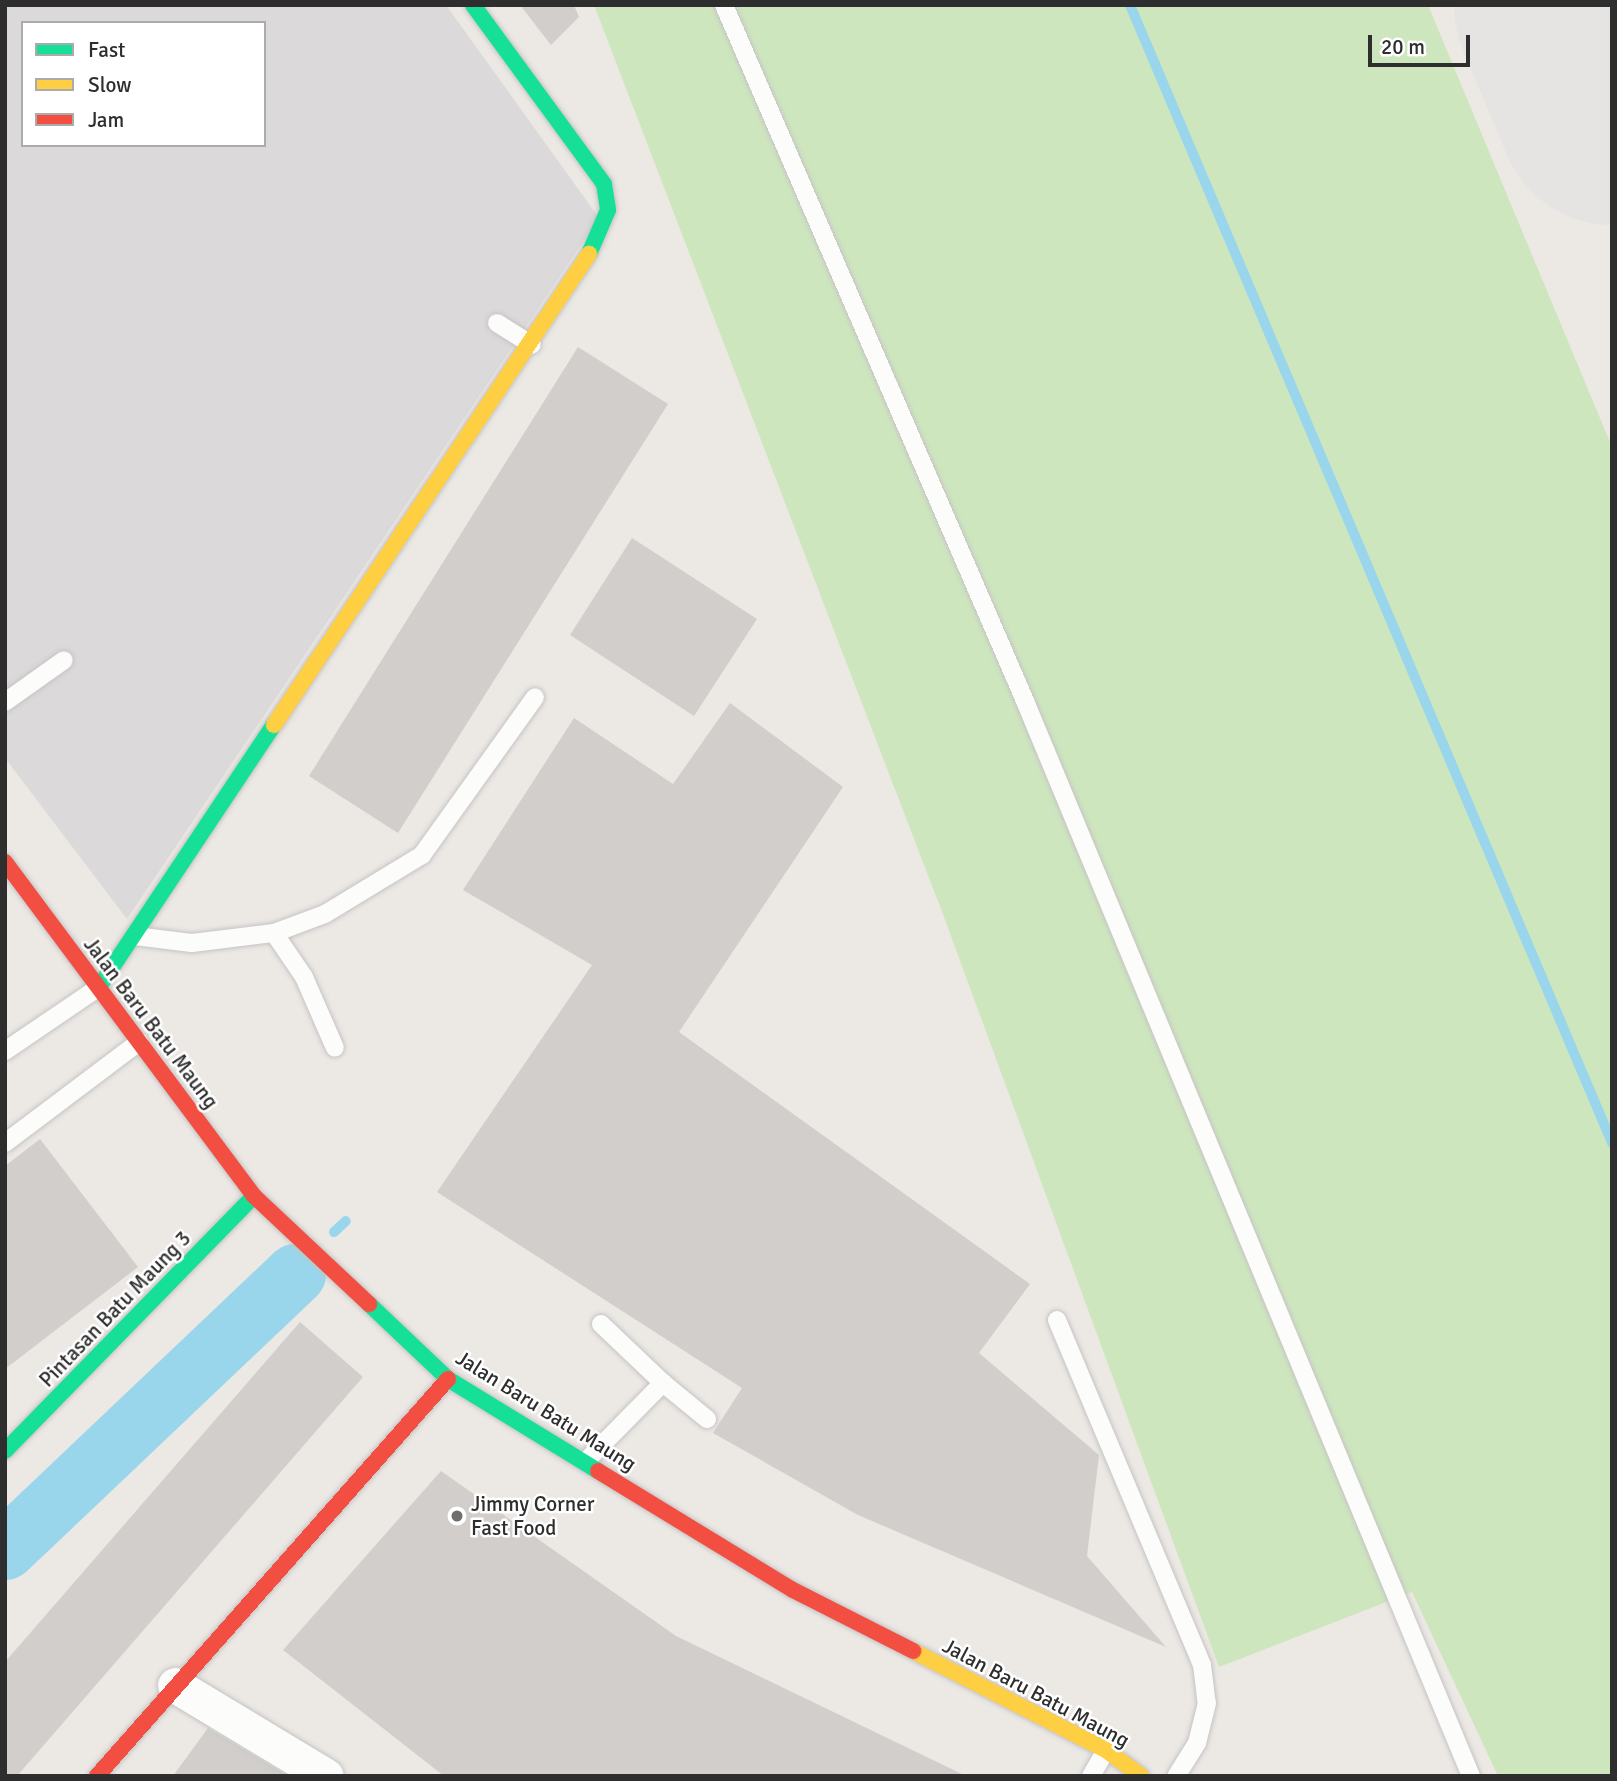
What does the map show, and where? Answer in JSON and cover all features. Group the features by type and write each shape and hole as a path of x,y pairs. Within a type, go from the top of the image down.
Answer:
{"street":[{"path":"99,987 533,345 598,240 608,210 604,184 473,5"},
{"name":"Jalan Baru Batu Maung","path":"5,862 254,1196 448,1379 793,1590 1106,1750 1141,1776"},
{"name":"Pintasan Batu Maung 3","path":"5,1451 254,1196"},
{"path":"97,1776 448,1379"},
{"path":"175,1685 326,1776"}],"lane":[{"path":"724,5 1025,701 1471,1776"},
{"path":"497,323 533,345"},
{"path":"5,702 64,660"},
{"path":"135,936 192,943 274,933 325,914 422,855 535,697"},
{"path":"274,933 304,977 335,1048"},
{"path":"5,1051 99,987"},
{"path":"5,1143 139,1042"},
{"path":"1057,1320 1202,1665 1207,1703 1197,1743 1176,1776"},
{"path":"601,1324 663,1383 707,1419"},
{"path":"586,1461 663,1383"},
{"path":"1091,1776 1106,1750"}],"shaded area":[{"path":"5,5 446,5 599,218 127,919 5,758"}],"green space":[{"path":"594,5 1428,5 1612,447 1612,1776 1498,1776 1412,1592 1219,1667 944,917"}],"building":[{"path":"520,5 574,5 579,17 551,45"},
{"path":"578,347 668,404 398,833 309,776"},
{"path":"632,538 757,619 694,716 570,635"},
{"path":"730,703 843,787 679,1032 1030,1284 979,1353 1099,1455 1087,1556 1166,1647 858,1515 713,1433 742,1388 437,1192 592,965 463,890 574,718 673,784"},
{"path":"40,1139 138,1267 5,1369 5,1166"},
{"path":"300,1322 363,1377 17,1776 5,1776 5,1662"},
{"path":"441,1471 676,1636 966,1776 444,1776 283,1650"},
{"path":"208,1728 288,1776 173,1776"}],"waterway":[{"path":"1130,5 1612,1143"},
{"path":"334,1232 346,1221"},
{"path":"5,1549 295,1274"}],"runway":[{"path":"1568,5 1612,110"}],"traffic: fast":[{"path":"473,5 604,184 608,210 589,254"},
{"path":"99,987 274,725"},
{"path":"5,1451 254,1196"},
{"path":"369,1304 448,1379 598,1471"}],"traffic: slow":[{"path":"274,725 589,254"},
{"path":"913,1651 1106,1750 1141,1776"}],"traffic: jam":[{"path":"5,862 254,1196 369,1304"},
{"path":"97,1776 448,1379"},
{"path":"598,1471 793,1590 913,1651"}],"place":[{"name":"Jimmy Corner Fast Food","path":"457,1516"}]}
